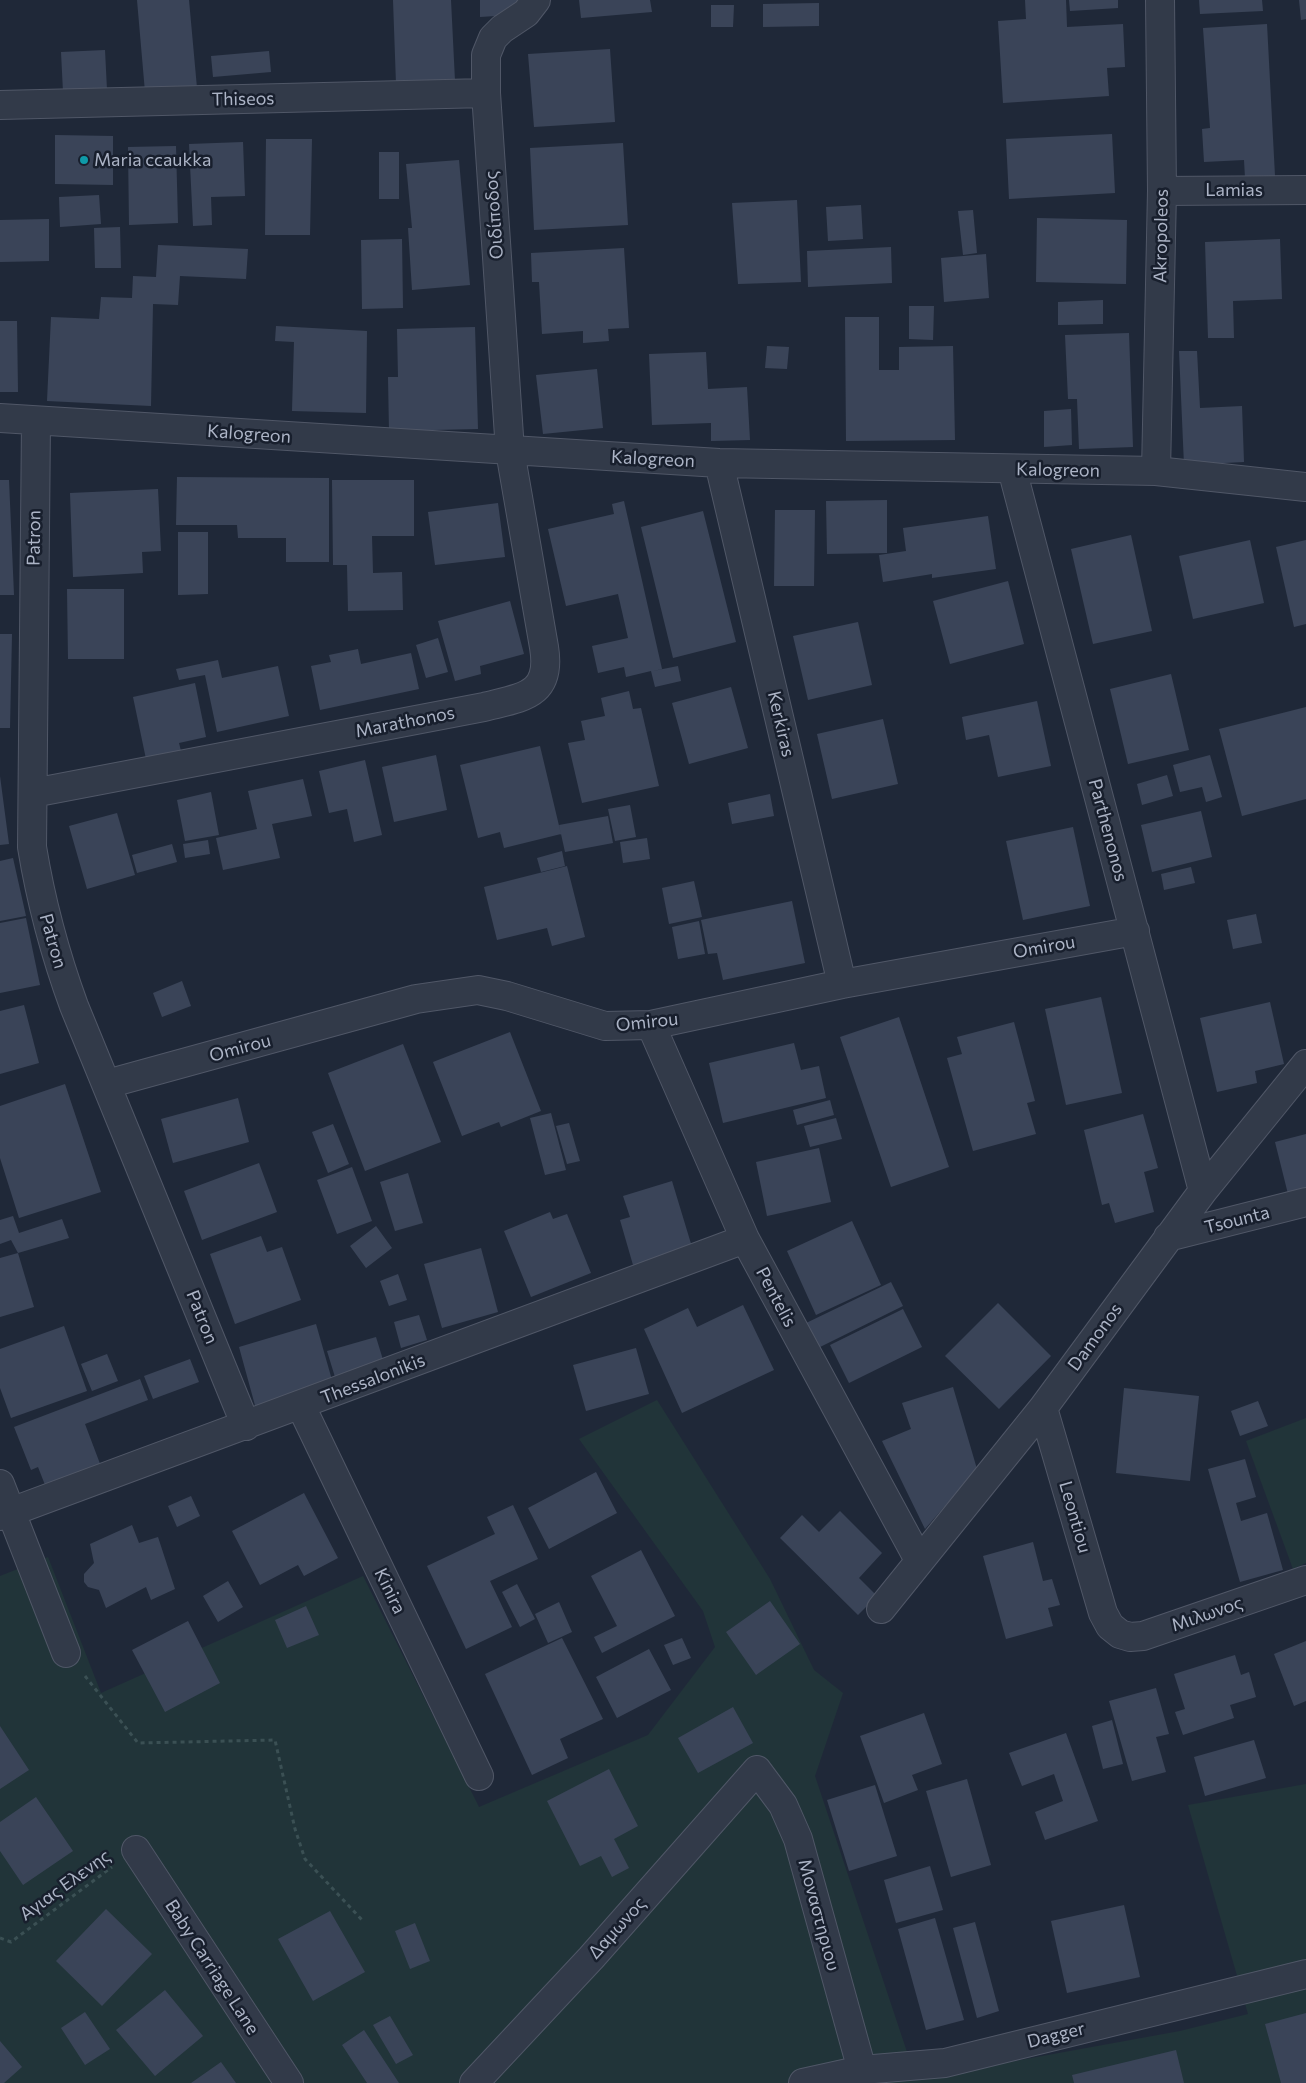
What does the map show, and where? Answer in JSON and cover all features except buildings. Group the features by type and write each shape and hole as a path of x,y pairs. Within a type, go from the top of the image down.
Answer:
{"street":[{"name":"Οιδίποδος","path":"510,451 486,93 486,55 493,38 502,29 526,13 536,0"},
{"name":"Akropoleos","path":"1156,471 1162,191 1160,0"},
{"name":"Thiseos","path":"0,105 486,93"},
{"name":"Lamias","path":"1162,191 1306,190"},
{"name":"Kalogreon","path":"0,418 719,463 1156,471 1306,487"},
{"name":"Patron","path":"36,421 32,847 45,917 54,952 71,999 246,1426"},
{"name":"Marathonos","path":"33,793 484,707 519,698 533,690 545,678 547,664 510,451"},
{"name":"Kerkiras","path":"719,463 842,984"},
{"name":"Parthenonos","path":"1012,469 1203,1191"},
{"name":"Omirou","path":"107,1084 416,999 452,992 478,990 507,996 605,1026 651,1025 842,984 1135,931"},
{"name":"Pentelis","path":"651,1025 745,1239 919,1560"},
{"name":"Damonos","path":"881,1609 1043,1408 1203,1191 1306,1064"},
{"name":"Tsounta","path":"1168,1237 1306,1202"},
{"name":"Thessalonikis","path":"6,1514 302,1406 745,1239"},
{"name":"Kinira","path":"302,1406 479,1776"},
{"name":"Leontiou","path":"1043,1408 1104,1613 1110,1626"},
{"path":"0,1484 6,1514 66,1653"},
{"name":"Μιλωνος","path":"1110,1626 1120,1634 1130,1637 1143,1636 1306,1580"},
{"name":"Μοναστηριου","path":"757,1770 783,1805 798,1839 862,2070"},
{"name":"Δαμωνος","path":"474,2083 590,1958 757,1770"},
{"name":"Baby Carriage Lane","path":"136,1850 289,2083"},
{"name":"Dagger","path":"803,2083 862,2070 946,2063 1306,1974"}],"path":[{"path":"66,1653 138,1743 275,1740 295,1829 305,1859 363,1921"},
{"name":"Αγιας Ελενης","path":"0,1938 11,1942 136,1850"}],"green space":[{"path":"657,1400 770,1579 814,1670 843,1693 815,1776 916,2079 1180,2031 1248,2014 1188,1805 1306,1784 1306,2083 0,2083 0,1576 48,1557 101,1693 363,1576 479,1807 648,1735 715,1647 703,1611 579,1439"},
{"path":"1306,1418 1306,1563 1293,1569 1246,1441"}],"place":[{"name":"Maria ccaukka","path":"84,160"}]}
